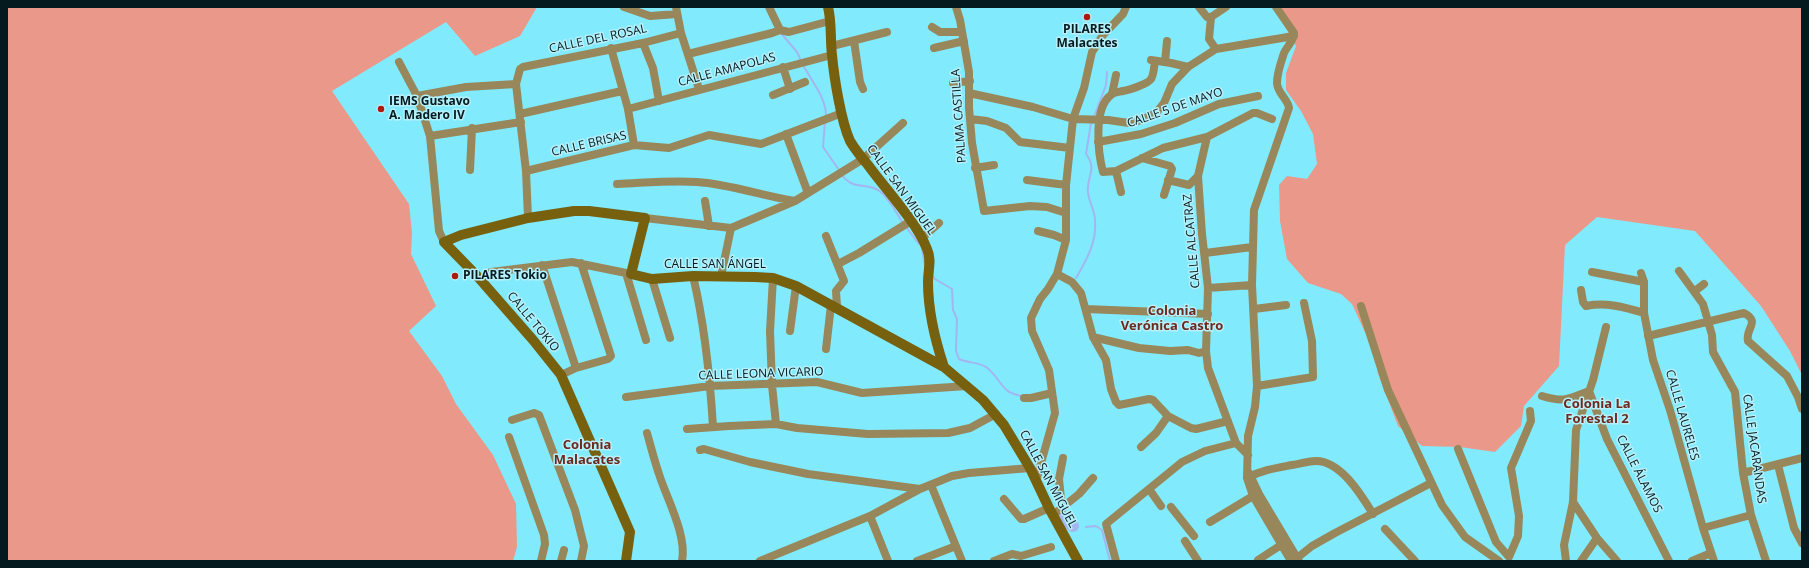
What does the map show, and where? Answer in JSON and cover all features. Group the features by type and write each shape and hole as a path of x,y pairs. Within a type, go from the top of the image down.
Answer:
{"street":[{"path":"624,7 650,16 676,10 699,89"},
{"path":"769,7 778,31"},
{"name":"CALLE SAN MIGUEL","path":"828,7 832,50 842,114 851,142 922,238 928,250 930,261 929,273 931,316 936,342 944,367 968,386 996,414 1055,511 1078,561"},
{"name":"PALMA CASTILLA","path":"956,7 960,20 970,81 970,119 975,168 984,211 1030,206 1048,207 1066,213"},
{"path":"1036,481 1054,418 1049,370 1030,324 1031,318 1040,299 1057,274 1066,240 1066,185 1073,119 1084,88 1092,52 1103,35 1123,14 1126,7"},
{"path":"1199,7 1208,17 1211,17"},
{"path":"1211,17 1226,7"},
{"path":"1276,7 1294,33 1294,36 1285,51 1278,74 1278,88 1290,108 1262,182 1254,210 1252,285 1257,386 1255,407 1248,436 1249,475 1253,496 1296,560 1318,543 1431,483"},
{"path":"1211,17 1209,39 1216,50"},
{"path":"688,54 778,31 789,32 830,21"},
{"path":"932,27 940,32 963,36"},
{"name":"CALLE AMAPOLAS","path":"628,109 798,64 854,41 887,32"},
{"name":"CALLE DEL ROSAL","path":"516,84 520,69 611,48 643,43 682,33"},
{"path":"934,48 963,36"},
{"path":"969,93 1033,107 1073,119 1108,120 1129,123 1141,120 1161,108 1172,84 1188,67 1216,50 1294,36"},
{"path":"854,41 860,82 863,89"},
{"path":"1166,62 1167,41"},
{"path":"643,43 653,68 660,101"},
{"path":"611,48 628,109 634,145"},
{"path":"1112,94 1135,88 1149,81 1152,76 1153,60 1188,67"},
{"name":"CALLE TOKIO","path":"399,62 418,96 430,136 441,239 478,277 533,340 561,375 630,532 626,561"},
{"path":"783,67 790,89"},
{"path":"1116,75 1112,94 1107,100 1097,120 1098,142 1104,172 1116,170 1163,148 1207,136 1253,113 1258,113 1272,118"},
{"path":"953,83 970,81"},
{"path":"773,95 805,82"},
{"path":"418,96 466,87 516,84 526,171 528,218"},
{"path":"430,136 520,118 622,91"},
{"name":"CALLE 5 DE MAYO","path":"1098,142 1141,134 1175,123 1220,104 1258,96"},
{"name":"CALLE BRISAS","path":"526,171 634,145 669,148 708,135 761,144 842,114"},
{"path":"970,119 987,121 1006,128 1020,142 1070,148"},
{"path":"444,242 462,235 528,218 574,211 589,211 731,228 795,201 863,159 903,123"},
{"path":"470,170 472,128"},
{"path":"786,134 808,193"},
{"name":"CALLE ALCATRAZ","path":"1207,136 1198,176 1208,288 1206,351 1208,368 1236,443 1248,456"},
{"path":"1142,158 1170,166 1171,172 1164,196"},
{"path":"975,168 994,164"},
{"path":"1116,170 1121,192"},
{"path":"1168,180 1189,185 1198,176"},
{"path":"1026,180 1066,185"},
{"path":"617,184 697,182 736,188 769,197 795,201"},
{"path":"705,201 709,226"},
{"path":"645,218 629,273 646,340"},
{"path":"838,264 909,222"},
{"path":"922,238 939,223"},
{"path":"721,276 731,228"},
{"path":"1038,231 1054,234 1066,240"},
{"path":"826,236 844,281 836,291 826,349"},
{"path":"1205,252 1252,247"},
{"name":"CALLE SAN ÁNGEL","path":"491,272 572,262 652,279 693,276 773,278 796,286 944,367"},
{"path":"561,375 576,368 608,359 611,356 581,263"},
{"path":"542,265 576,368"},
{"name":"CALLE JACARANDAS","path":"1679,271 1703,304 1712,335 1716,358 1735,392 1743,473 1751,514 1766,561"},
{"path":"1592,272 1644,282"},
{"path":"1057,274 1077,286 1081,292 1093,337 1106,360 1112,389 1116,402 1119,405 1148,399 1153,400 1168,416 1196,429 1228,421"},
{"name":"CALLE LAURELES","path":"1641,274 1644,282 1644,313 1653,360 1670,410 1703,528 1714,561"},
{"path":"693,276 701,308 713,427"},
{"path":"773,278 770,330 772,385 776,424"},
{"path":"652,279 670,338"},
{"path":"1695,292 1704,284"},
{"path":"1208,288 1252,285"},
{"path":"790,331 796,286"},
{"path":"1581,290 1583,305 1586,306 1601,303 1624,307 1644,313"},
{"path":"1257,386 1313,377 1312,341 1304,303"},
{"path":"1254,309 1286,305"},
{"path":"1361,306 1388,390 1442,505 1465,537 1499,561"},
{"path":"1086,310 1163,311 1208,314"},
{"path":"1648,336 1744,313 1748,316 1752,323 1747,338 1748,341 1787,376 1798,397 1802,409"},
{"path":"1566,561 1564,545 1573,502 1576,430 1589,391 1606,327"},
{"path":"1093,337 1140,348 1170,351 1188,350 1199,353 1206,351"},
{"name":"CALLE LEONA VICARIO","path":"626,397 710,386 772,385 817,382 862,393 968,386"},
{"path":"1542,396 1559,401 1567,400 1589,391"},
{"name":"CALLE ÁLAMOS","path":"1589,391 1607,439 1669,561"},
{"path":"1024,398 1052,393"},
{"path":"1508,560 1518,536 1519,516 1511,468 1531,421 1530,411"},
{"path":"512,420 537,413 575,510 584,546 581,561"},
{"path":"687,430 713,427 776,424 797,428 868,434 948,434 970,428 996,414"},
{"path":"1141,447 1156,433 1168,416"},
{"path":"647,433 660,478 679,530 682,546 682,561"},
{"path":"509,437 545,539 541,561"},
{"path":"1116,561 1106,524 1182,462 1205,451 1236,443"},
{"path":"700,450 704,449 750,462 808,474 920,489"},
{"path":"1458,449 1496,542 1508,560"},
{"path":"1055,511 1063,458"},
{"path":"1743,473 1802,458"},
{"path":"1249,475 1270,469 1317,461 1341,471 1360,493 1373,514"},
{"path":"1778,465 1794,528 1802,543"},
{"path":"760,561 870,516 920,489 952,476 969,473 1030,468"},
{"path":"1249,475 1260,494 1283,542"},
{"path":"1004,499 1021,519 1024,519 1055,511 1079,494 1093,478"},
{"path":"931,485 962,561"},
{"path":"1149,489 1161,506"},
{"path":"1210,522 1253,496"},
{"path":"1573,502 1597,538 1617,561"},
{"path":"1171,507 1194,536"},
{"path":"1703,528 1751,514"},
{"path":"870,516 888,561"},
{"path":"1385,529 1416,561"},
{"path":"1581,561 1597,538"},
{"path":"1185,541 1198,561"},
{"path":"1258,560 1283,542"},
{"path":"917,561 956,546"},
{"path":"994,561 1012,554 1022,559 1051,547"},
{"path":"561,561 564,550"},
{"path":"1692,561 1712,553"}],"shaded area":[{"path":"7,7 537,7 520,36 475,56 446,22 332,91 409,204 412,233 411,254 436,306 409,331 442,376 456,404 493,455 516,504 517,547 513,561 7,561"},
{"path":"1274,7 1802,7 1802,375 1790,351 1761,306 1695,231 1597,217 1565,245 1559,366 1524,406 1521,426 1495,452 1460,447 1422,446 1398,426 1377,371 1381,367 1352,304 1341,294 1308,283 1287,259 1280,221 1279,185 1287,176 1307,179 1317,164 1313,134 1301,111 1286,90 1286,73 1296,46"}],"waterway":[{"path":"780,32 797,52 801,61"},
{"path":"803,65 824,103 826,117"},
{"path":"1094,117 1106,85 1107,72"},
{"path":"825,121 823,147 839,170"},
{"path":"1076,278 1093,243 1095,228 1095,217 1088,193 1091,164 1086,154 1091,123"},
{"path":"841,174 850,183 873,188 882,193 903,223"},
{"path":"906,227 919,244"},
{"path":"922,249 925,266"},
{"path":"932,275 935,279 952,289 953,310 957,319 956,351 959,359 986,367 1005,389 1009,392 1022,396"},
{"path":"1061,516 1073,526"},
{"path":"1086,527 1096,526 1102,530 1110,561"}],"place":[{"name":"PILARES Malacates","path":"1087,17"},
{"name":"IEMS Gustavo A. Madero IV","path":"381,109"},
{"name":"PILARES Tokio","path":"455,276"}],"district":[{"name":"Colonia Verónica Castro","path":"1172,318"},
{"name":"Colonia La Forestal 2","path":"1597,412"},
{"name":"Colonia Malacates","path":"587,452"}]}
